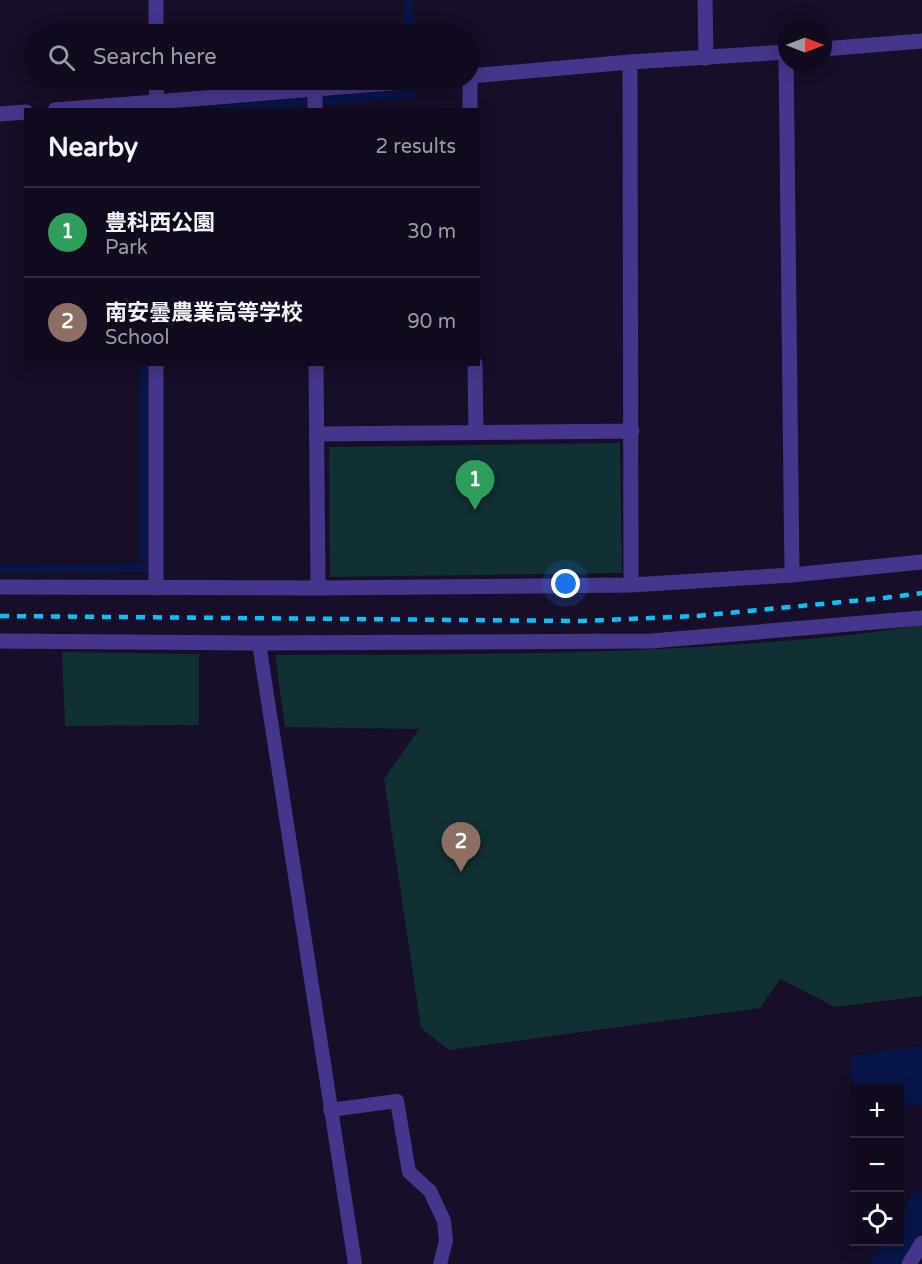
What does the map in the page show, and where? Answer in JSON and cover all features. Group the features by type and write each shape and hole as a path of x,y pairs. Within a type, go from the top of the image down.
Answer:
{"street":[{"path":"156,0 156,24"},
{"path":"705,0 706,58"},
{"path":"832,48 922,41"},
{"path":"480,75 630,62 778,53"},
{"path":"630,62 632,585"},
{"path":"787,72 792,575"},
{"path":"156,90 157,105"},
{"path":"96,108 157,105 305,90"},
{"path":"315,90 315,108"},
{"path":"470,90 470,108"},
{"path":"0,114 24,112"},
{"path":"156,366 156,588"},
{"path":"316,366 318,588"},
{"path":"475,366 476,432"},
{"path":"317,434 632,431"},
{"path":"0,587 318,588 632,585 792,575 922,562"},
{"path":"0,641 259,643 651,641 922,618"},
{"path":"909,1264 922,1243"}],"lane":[{"path":"259,643 355,1264"},
{"path":"330,1110 397,1101 409,1172 430,1191 444,1221 446,1240 440,1264"}],"green space":[{"path":"620,443 622,573 330,577 329,447"},
{"path":"922,625 922,996 835,1007 780,979 760,1008 449,1050 421,1028 384,779 419,729 285,727 275,655 621,651 759,643 840,636"},
{"path":"62,652 199,654 199,725 65,726"}],"shaded area":[{"path":"922,1046 922,1104 904,1106 904,1084 853,1084 850,1056"}],"waterway":[{"path":"408,0 409,24"},
{"path":"237,108 410,94 410,90"},
{"path":"0,569 144,568 144,366"},
{"path":"904,1234 922,1205"},
{"path":"885,1264 896,1246"}],"railway":[{"path":"0,616 581,621 696,616 922,593"}],"place":[{"name":"豊科西公園","path":"475,510"},
{"name":"南安曇農業高等学校","path":"461,872"}]}
